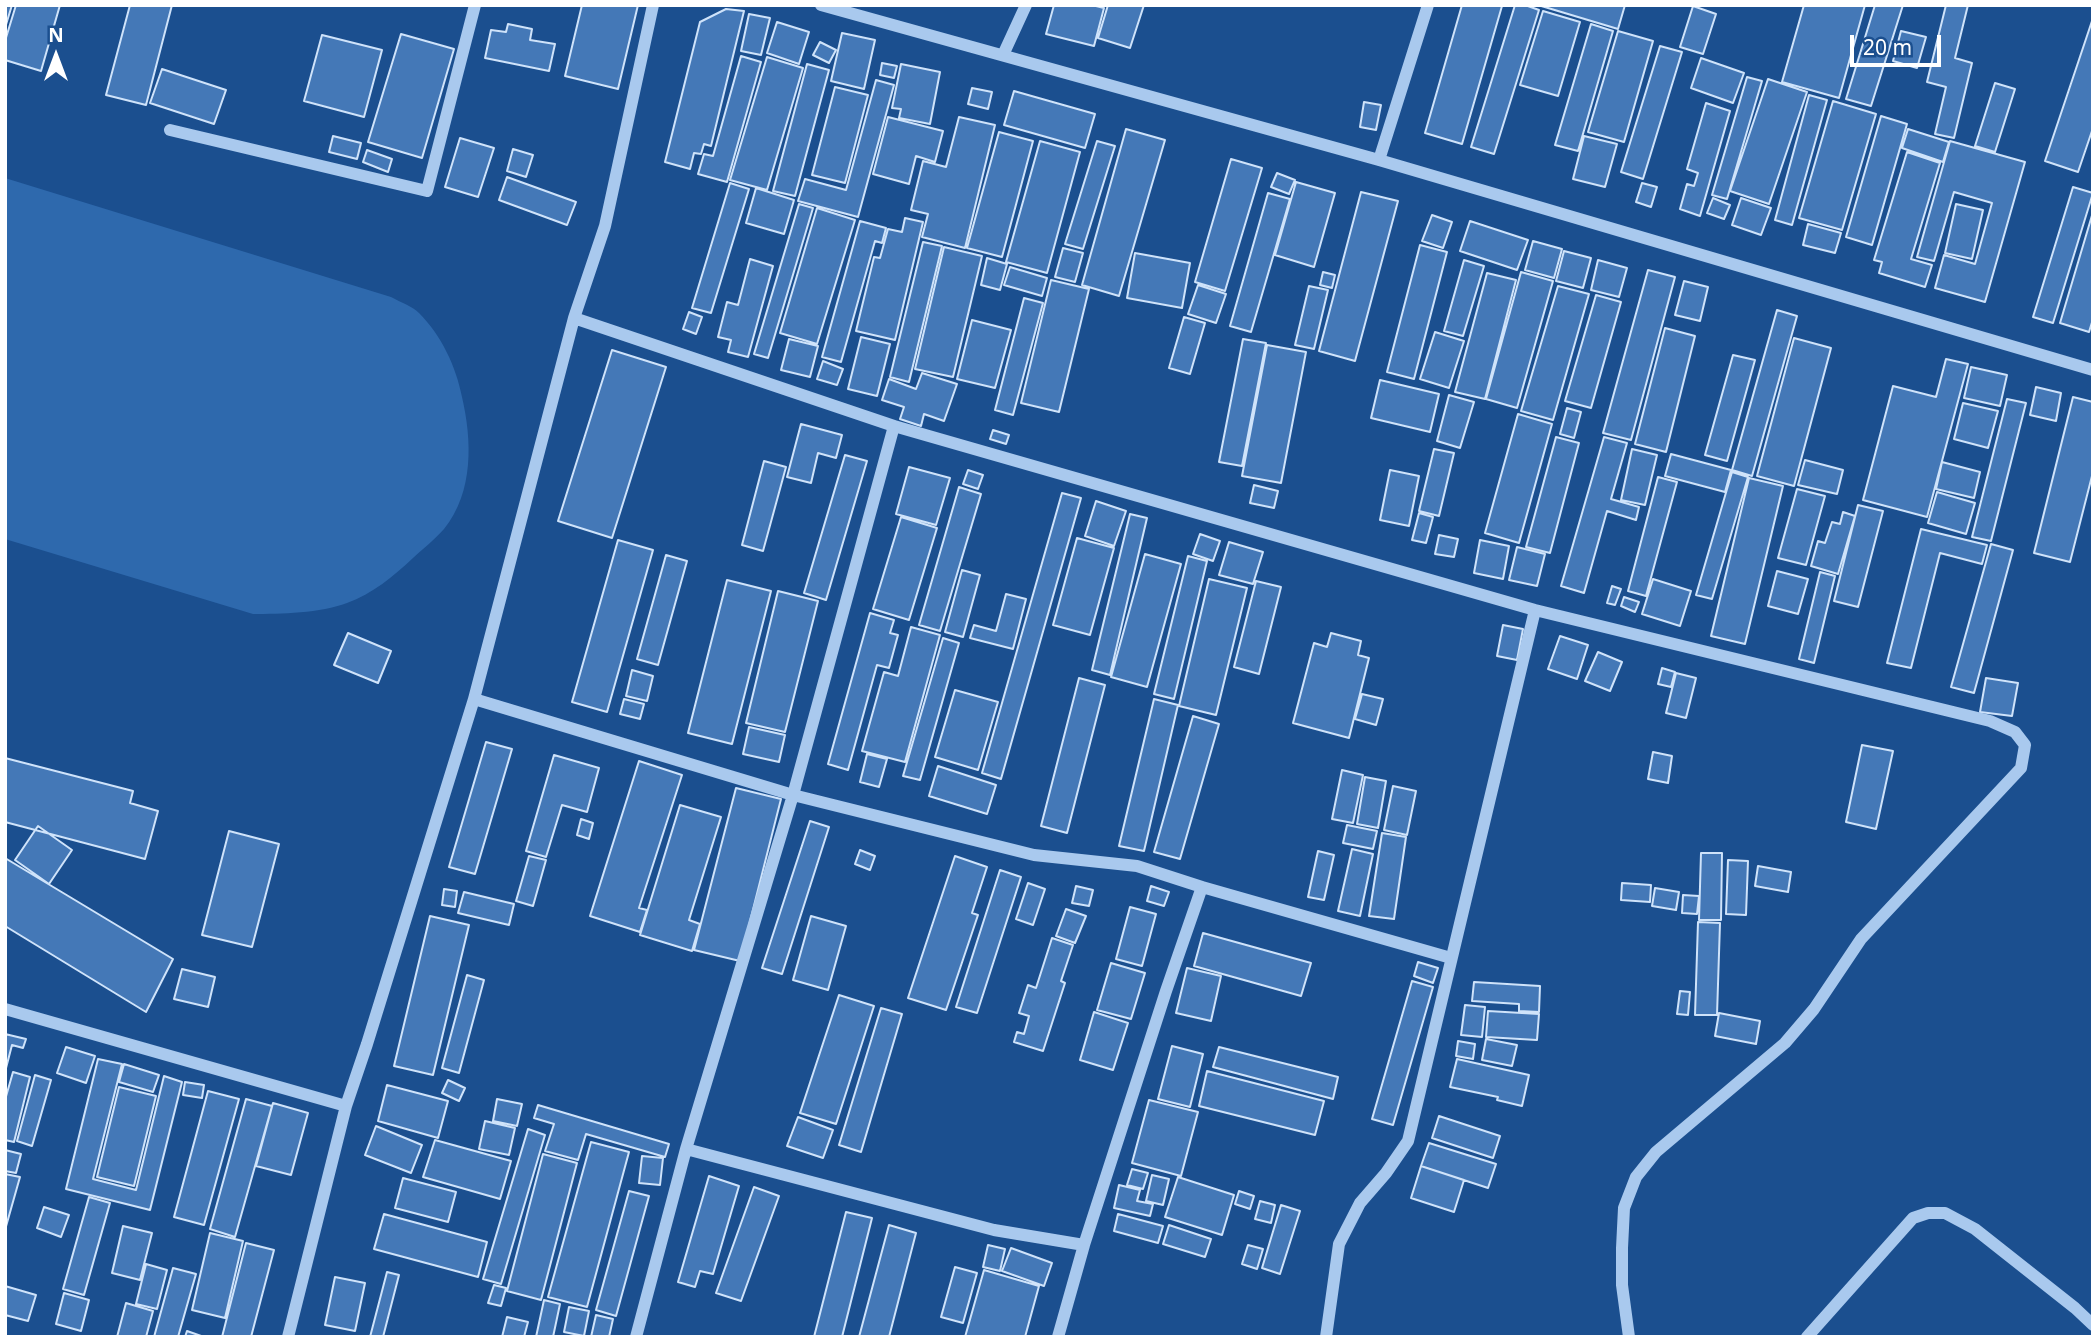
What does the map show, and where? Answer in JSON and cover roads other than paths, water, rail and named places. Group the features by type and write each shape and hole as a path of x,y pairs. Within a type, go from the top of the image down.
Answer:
{"street":[{"path":"170,130 428,191 475,5"},
{"path":"288,1337 346,1106 368,1044 474,699 574,318 605,226 653,5"},
{"path":"821,5 1379,160 2093,370"},
{"path":"1003,55 1026,5"},
{"path":"1379,160 1428,5"},
{"path":"574,318 894,426 1535,610 1990,721 2015,732 2025,745 2021,768 1861,939 1814,1009 1785,1043 1656,1152 1636,1177 1624,1208 1622,1248 1622,1284 1629,1337"},
{"path":"636,1337 686,1149 793,795 894,426"},
{"path":"1326,1337 1339,1244 1360,1203 1386,1173 1408,1141 1535,610"},
{"path":"474,699 793,795 1034,855 1137,866 1451,958"},
{"path":"1058,1337 1084,1245 1202,887"},
{"path":"5,1009 346,1106"},
{"path":"686,1149 994,1230 1084,1245"},
{"path":"1807,1337 1913,1218 1928,1213 1945,1213 1975,1229 2093,1325"}]}
